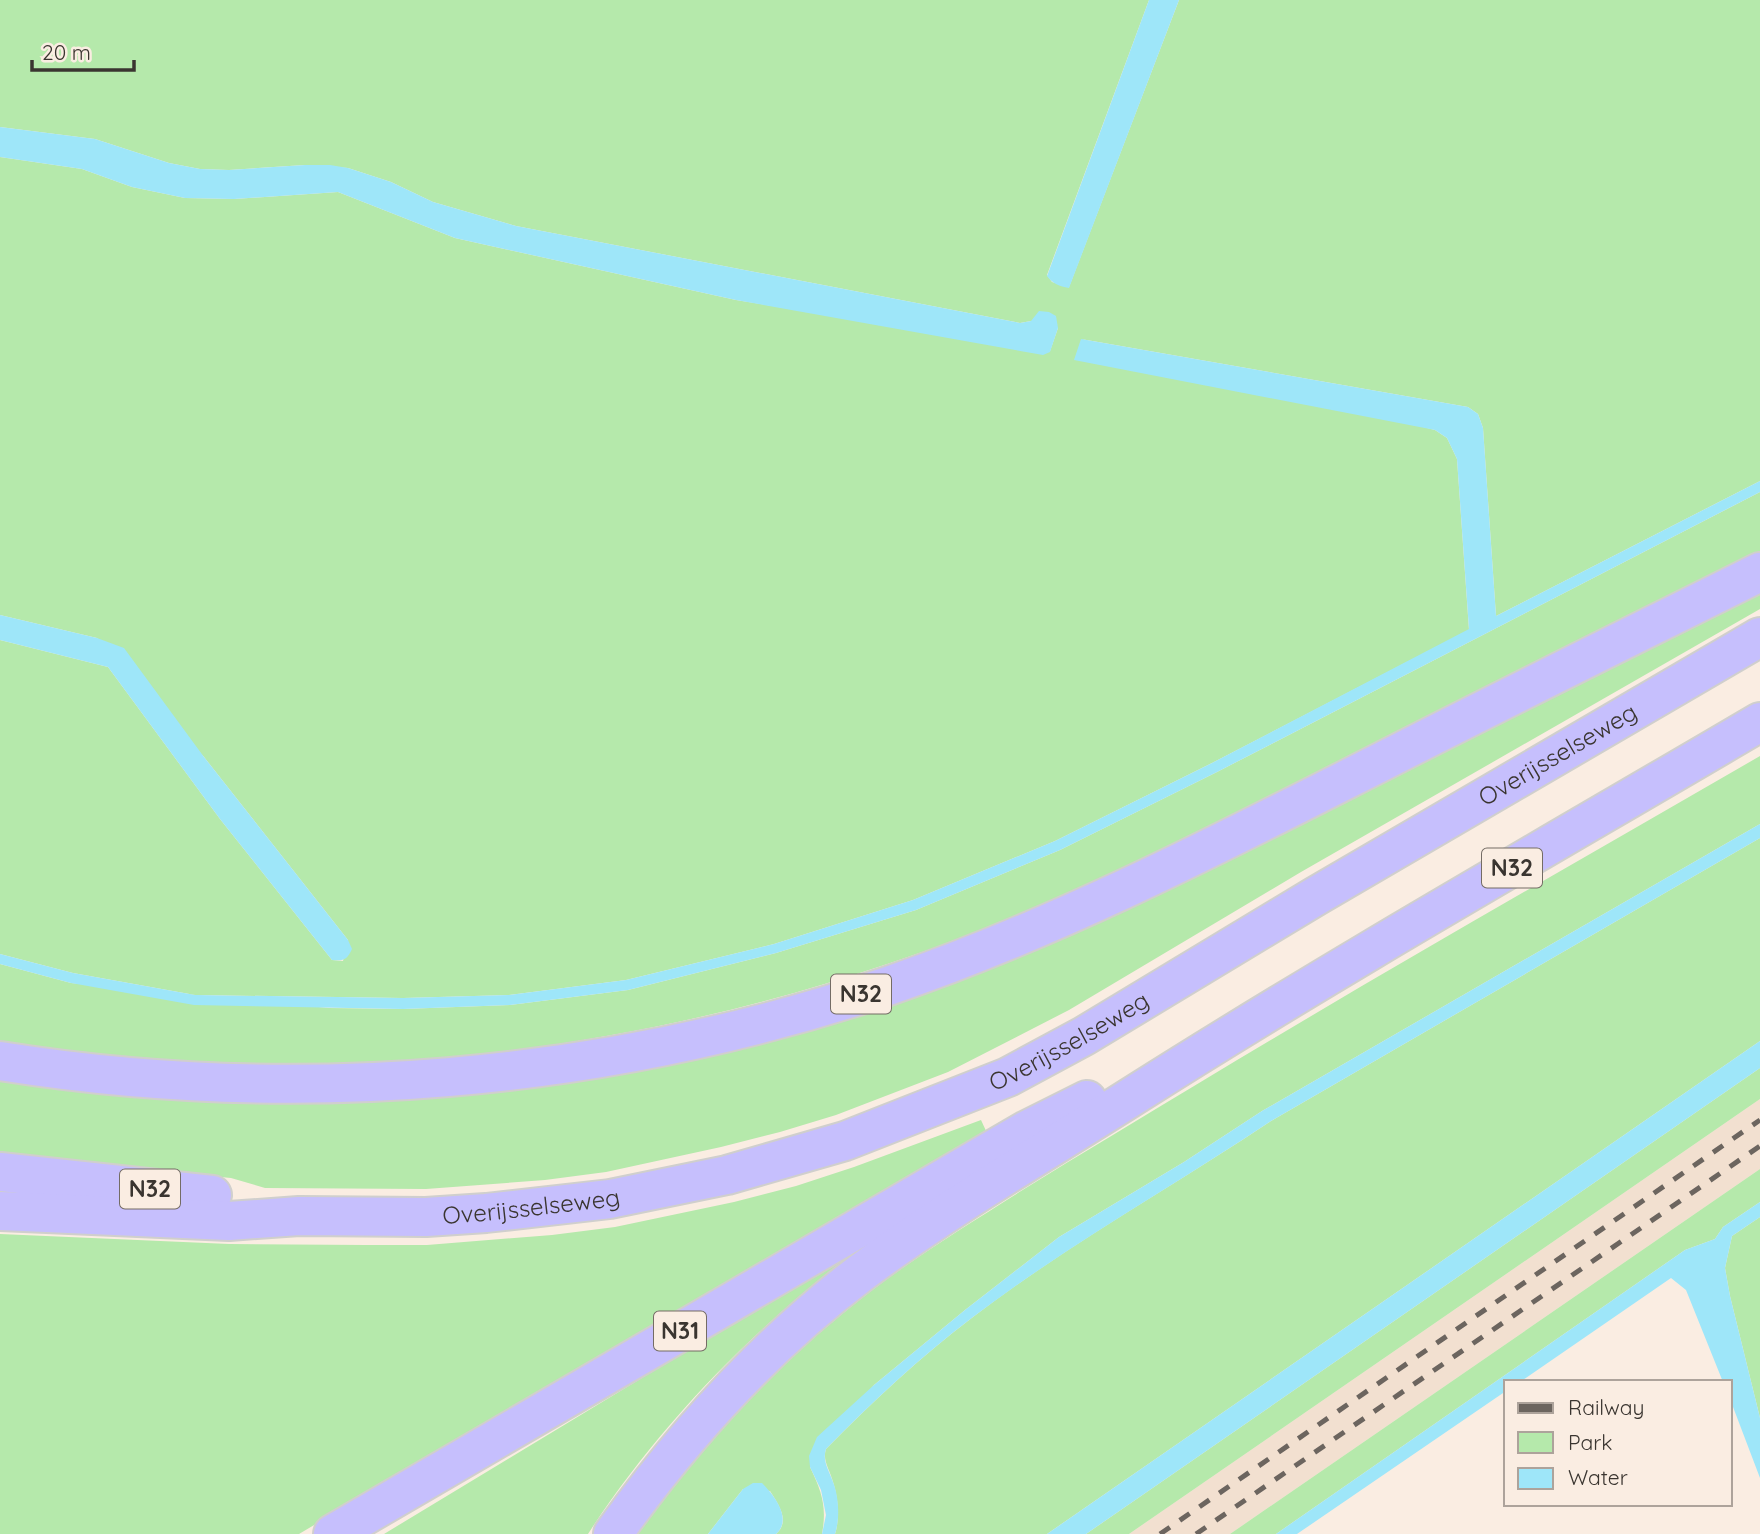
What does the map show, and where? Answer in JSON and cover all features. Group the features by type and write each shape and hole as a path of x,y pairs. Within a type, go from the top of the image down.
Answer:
{"highway":[{"name":"N32","path":"0,1060 46,1068 170,1080 250,1084 397,1081 493,1073 600,1058 684,1042 770,1021 908,979 1084,909 1760,572"},
{"name":"Overijsselseweg","path":"299,1216 426,1217 549,1208 610,1199 727,1175 788,1159 913,1116 1008,1077 1084,1036 1316,896 1760,637"},
{"name":"N32","path":"1264,1013 1760,722"},
{"name":"N31","path":"333,1534 1027,1130 1264,1013"},
{"path":"613,1534 654,1478 725,1394 787,1336 861,1273 961,1205 1264,1013"},
{"name":"N32","path":"0,1172 228,1196 299,1216"},
{"name":"N32","path":"0,1211 229,1221 299,1216"}],"shaded area":[{"path":"1760,1099 1760,1169 1230,1534 1129,1534"}],"green space":[{"path":"0,0 1149,0 1047,275 1052,282 1069,287 1179,0 1760,0 1760,481 1496,616 1483,428 1478,414 1468,407 1081,339 1435,430 1447,438 1457,459 1469,630 1055,841 913,900 774,944 626,980 509,995 403,998 195,995 73,973 0,954 0,640 108,667 220,819 332,960 343,961 348,940 204,757 97,638 0,615 0,157 82,169 132,187 185,198 234,199 338,192 455,238 736,300 1050,351 1058,328 1031,321 1020,323 516,226 433,202 391,182 348,168 305,165 229,170 200,169 169,163 95,139 0,127"},
{"path":"1760,492 1760,553 1083,888 910,956 783,996 656,1027 527,1048 398,1061 267,1064 134,1057 0,1041 0,964 71,983 329,1008 403,1009 510,1005 628,990 776,953 916,910 1060,850"},
{"path":"1760,589 1760,609 1301,872 1069,1010 948,1072 836,1115 721,1147 606,1172 545,1180 426,1189 265,1188 231,1178 0,1153 0,1076 43,1083 738,1046"},
{"path":"1760,756 1760,824 1262,1111 1184,1162 1059,1237 874,1385 810,1467 822,1500 822,1534 776,1534 783,1524 783,1518 770,1491 743,1489 708,1534 637,1534 689,1467 745,1403 838,1317 908,1264 1044,1177 1273,1039"},
{"path":"1760,838 1760,1041 1047,1534 835,1534 838,1522 837,1501 826,1461 826,1449 897,1380 973,1317 1082,1241 1271,1121"},
{"path":"1760,1068 1760,1099 1129,1534 1086,1534"},
{"path":"981,1120 987,1133 732,1287 469,1433 299,1534 0,1534 0,1234 229,1244 366,1245 427,1245 552,1235 615,1227 796,1186"},
{"path":"1760,1169 1760,1202 1723,1227 1715,1239 1685,1250 1276,1534 1230,1534"},
{"path":"1760,1217 1760,1418 1725,1268 1732,1236"},
{"path":"863,1244 865,1247 787,1307 713,1377 646,1454 588,1534 384,1534"}],"water":[{"path":"1149,0 1179,0 1069,288 1062,286 1047,276"},
{"path":"0,127 95,139 169,163 200,169 229,170 305,165 348,168 391,182 433,202 516,226 1020,323 1031,321 1039,311 1049,312 1056,316 1058,328 1050,352 1043,355 736,300 455,238 338,192 234,199 185,198 132,187 82,169 0,157"},
{"path":"1081,339 1468,407 1478,414 1483,428 1496,616 1760,481 1760,492 1060,850 916,910 776,953 628,990 510,1005 403,1009 194,1005 71,983 0,964 0,954 73,973 195,995 403,998 509,995 626,980 774,944 913,900 1055,841 1212,763 1469,629 1457,459 1447,438 1435,430 1074,360"},
{"path":"0,615 97,638 124,648 204,757 348,940 352,949 347,958 332,960 220,819 108,667 0,640"},
{"path":"1760,824 1760,838 1271,1121 1083,1241 973,1317 897,1380 826,1449 825,1462 837,1494 838,1515 835,1534 822,1534 826,1515 821,1490 810,1467 809,1456 817,1437 874,1385 1059,1237 1184,1162 1262,1111"},
{"path":"1760,1041 1760,1068 1086,1534 1047,1534"},
{"path":"1760,1202 1760,1217 1732,1236 1725,1268 1760,1418 1760,1478 1732,1404 1732,1380 1722,1380 1686,1290 1671,1278 1523,1380 1504,1380 1504,1392 1297,1534 1276,1534 1685,1250 1715,1239 1723,1227"},
{"path":"753,1483 762,1483 780,1507 783,1521 776,1534 708,1534 743,1489"}],"railway":[{"path":"1160,1534 1760,1120"},
{"path":"1196,1534 1760,1146"}]}
